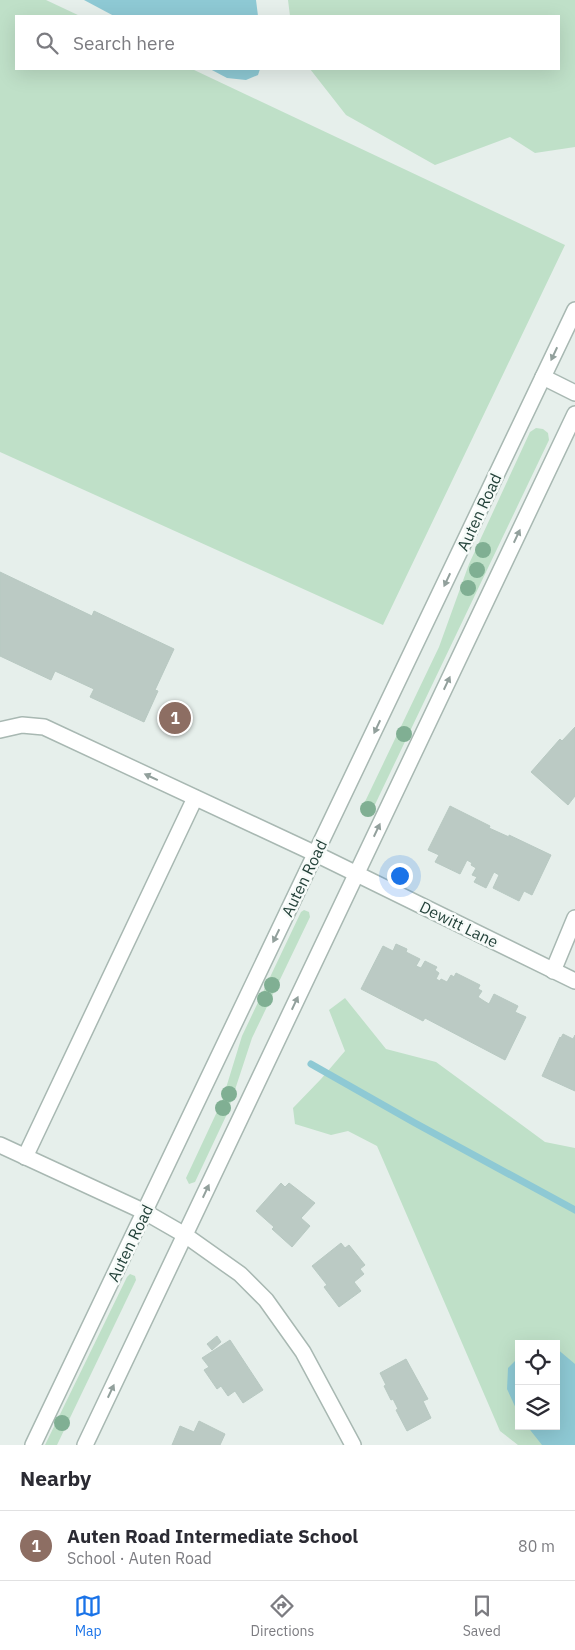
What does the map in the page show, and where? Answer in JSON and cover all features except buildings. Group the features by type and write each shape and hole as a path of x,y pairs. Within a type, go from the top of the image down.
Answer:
{"street":[{"name":"Auten Road","path":"33,1445 575,310"},
{"path":"543,378 575,393"},
{"path":"85,1445 575,414"},
{"name":"Dewitt Lane","path":"0,730 22,725 44,727 316,854 575,981"},
{"path":"25,1157 195,798"},
{"path":"553,971 575,918"},
{"path":"0,1145 145,1212 185,1235 240,1274 266,1300 303,1352 347,1443"}],"green space":[{"path":"0,0 46,0 78,15 15,15 15,70 194,70 565,245 383,625 0,452"},
{"path":"288,0 575,0 575,147 535,153 510,137 435,165 346,115 311,70 560,70 560,15 290,15"},
{"path":"536,428 543,429 548,433 549,440 370,815 364,816 361,810 439,647 469,564 530,432"},
{"path":"304,910 309,912 310,917 252,1038 227,1114 195,1182 189,1184 186,1178 222,1101 242,1036 301,912"},
{"path":"345,998 386,1049 436,1062 545,1142 575,1148 575,1445 518,1445 500,1431 377,1146 348,1131 331,1135 295,1124 293,1108 345,1051 329,1010"},
{"path":"130,1274 135,1276 136,1280 57,1445 45,1445 127,1277"}],"water":[{"path":"84,0 256,0 258,15 112,15"},
{"path":"212,70 260,70 258,75 246,80 227,78"},
{"path":"560,1351 575,1364 575,1445 542,1445 530,1430 560,1430"},
{"path":"515,1361 515,1406 507,1389 508,1368"}],"waterway":[{"path":"311,1064 575,1210"}],"place":[{"name":"Auten Road Intermediate School","path":"175,718"}]}
